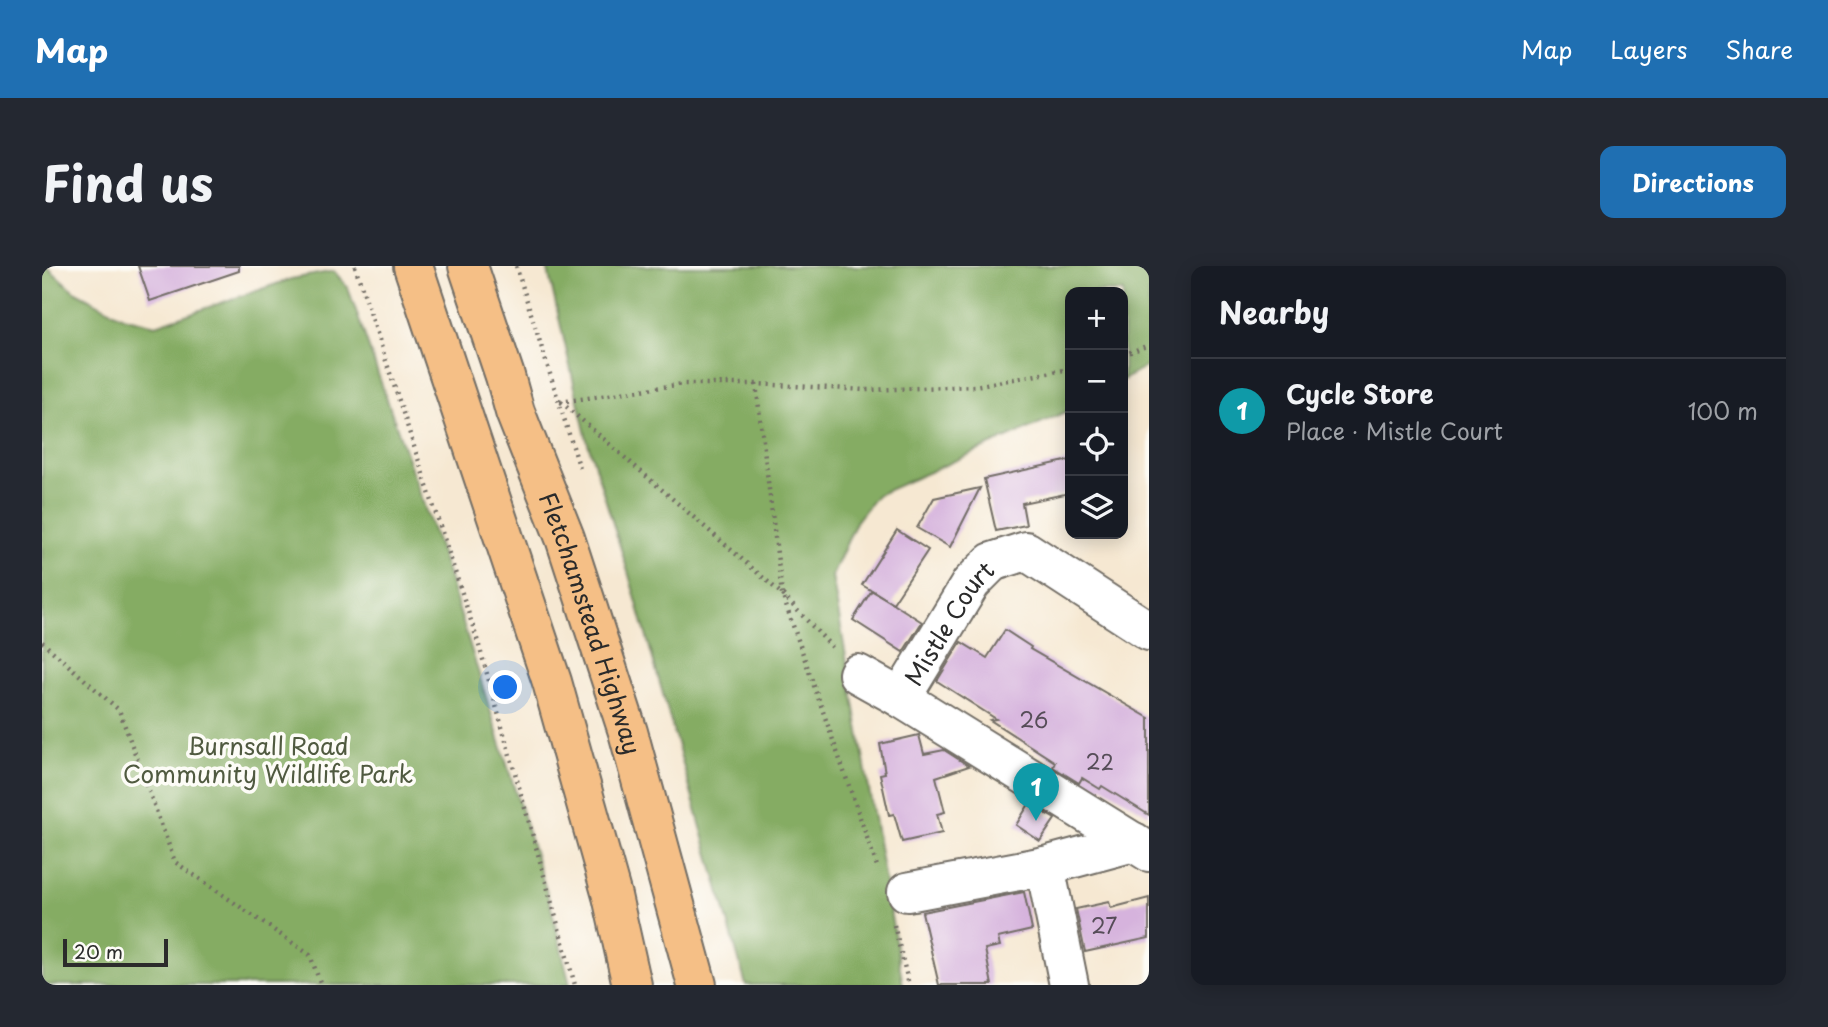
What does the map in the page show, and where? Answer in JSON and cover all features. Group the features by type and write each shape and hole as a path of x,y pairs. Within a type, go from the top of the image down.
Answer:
{"highway":[{"path":"413,266 552,681 612,896 632,985"},
{"name":"Fletchamstead Highway","path":"468,266 515,412 565,538 628,732 697,985"},
{"path":"483,266 505,376"}],"street":[{"name":"Mistle Court","path":"901,698 971,583 992,562 1026,551 1149,631"},
{"name":"Mistle Court","path":"858,674 1141,847"},
{"path":"893,895 1141,847"},
{"path":"1045,866 1069,985"}],"path":[{"path":"355,266 478,642 575,985"},
{"path":"1128,353 1149,345"},
{"path":"858,674 782,594 561,402 683,384 755,384 866,390 975,386 1065,370"},
{"path":"755,384 782,594 893,895 909,985"},
{"path":"42,642 119,710 176,862 310,955 321,985"}],"green space":[{"name":"Burnsall Road Community Wildlife Park","path":"42,266 46,266 74,291 123,317 156,325 291,279 334,271 348,288 446,568 550,903 570,985 42,985"},
{"path":"547,266 1149,266 1149,365 1128,377 1128,287 1065,287 1065,412 877,495 856,522 832,576 903,985 746,985 629,575 587,440"}],"building":[{"path":"138,266 239,266 239,271 150,301"},
{"path":"1065,461 1065,494 1022,503 1026,525 996,531 984,479"},
{"path":"980,488 950,547 917,528 934,498"},
{"path":"897,530 928,550 893,603 862,585"},
{"path":"872,590 922,622 903,652 853,620"},
{"path":"1005,630 1031,647 1030,649 1149,718 1149,815 1102,786 1100,789 1082,778 1079,783 1053,767 1055,762 990,720 996,719 937,681 961,642 987,658"},
{"path":"919,735 924,754 944,750 969,766 936,777 945,812 937,814 942,833 902,842 894,814 889,815 880,774 885,773 880,744"},
{"path":"1029,804 1055,819 1040,841 1016,825"},
{"path":"1024,892 1032,930 998,938 1000,946 985,949 992,985 939,985 922,912"},
{"path":"1149,898 1149,938 1085,952 1076,909 1109,902 1111,908"}],"place":[{"name":"Cycle Store","path":"1036,821"}]}
